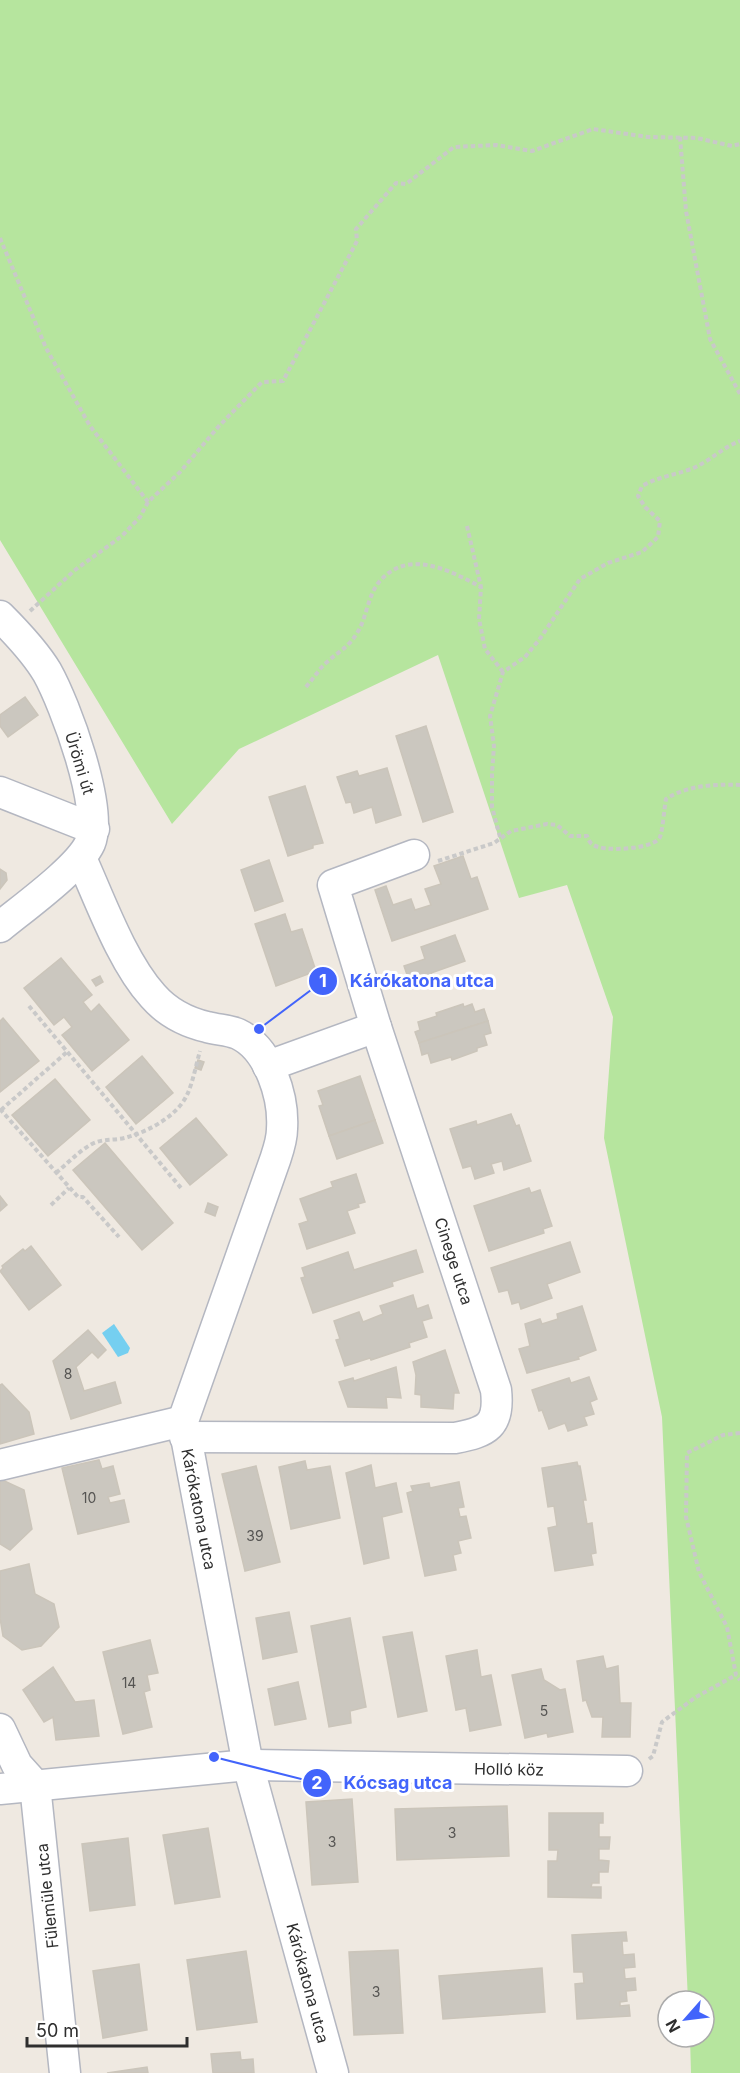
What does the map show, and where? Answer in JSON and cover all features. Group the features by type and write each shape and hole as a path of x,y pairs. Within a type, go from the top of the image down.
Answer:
{"street":[{"name":"Ürömi út","path":"0,927 81,858 94,829 91,795 56,690 38,659 6,622"},
{"path":"0,792 94,829"},
{"name":"Cinege utca","path":"184,1429 455,1438 477,1433 492,1424 498,1408 496,1390 376,1027 333,885 414,855"},
{"path":"0,1465 184,1429 275,1161 282,1132 282,1109 268,1066 251,1042 239,1035 183,1019 168,1010 153,996 138,976 123,949 81,858"},
{"path":"268,1066 376,1027"},
{"name":"Kárókatona utca","path":"184,1429 248,1765 333,2073"},
{"path":"0,1729 17,1765 35,1785"},
{"name":"Holló köz","path":"0,1789 248,1765 627,1771"},
{"name":"Fülemüle utca","path":"35,1785 65,2073"}],"path":[{"path":"6,622 122,536 140,517 148,502 180,472 219,426 262,382 283,381 357,241 356,229 396,183 406,184 454,147 496,145 532,151 593,129 648,136 697,138 732,146 740,144"},
{"path":"680,137 686,211 710,339 740,394"},
{"path":"0,238 46,348 90,426 148,502"},
{"path":"500,837 492,807 494,746 490,716 503,672 525,657 580,579 608,563 642,552 658,537 660,521 645,507 638,496 642,486 668,475 691,469 714,458 740,441"},
{"path":"467,526 481,587 479,619 485,649 503,672"},
{"path":"306,687 327,662 348,646 361,627 379,582 401,565 416,564 447,569 481,587"},
{"path":"414,855 420,866 494,843 511,831 547,824 557,825 570,836 587,836 591,844 599,848 624,849 653,844 660,837 666,799 690,788 740,785"},
{"path":"29,1006 182,1188"},
{"path":"56,1173 79,1152 92,1144 138,1134 169,1116 187,1095 206,1027"},
{"path":"67,1052 0,1110 69,1188 78,1197 83,1197 118,1237"},
{"path":"51,1205 69,1188"},
{"path":"740,1433 723,1435 687,1453 686,1517 699,1572 727,1628 736,1675 740,1680"},
{"path":"627,1771 653,1756 662,1722 696,1697 736,1675"}],"green space":[{"path":"0,0 740,0 740,2073 691,2073 690,2049 716,2049 716,1989 687,1989 662,1417 604,1138 613,1017 567,885 519,898 438,655 239,749 172,824 0,540"}],"water":[{"path":"114,1324 130,1348 128,1353 118,1357 102,1333"}],"building":[{"path":"25,697 38,715 8,737 0,726 0,715"},
{"path":"426,726 453,812 423,822 396,736"},
{"path":"387,768 401,815 376,823 372,807 354,813 351,802 346,803 337,777 357,771 359,776"},
{"path":"305,786 323,843 288,856 269,797"},
{"path":"463,856 471,879 477,877 488,909 392,941 375,890 386,886 393,905 411,899 415,910 431,905 425,889 441,884 434,866"},
{"path":"269,860 283,901 255,911 241,870"},
{"path":"0,869 6,873 7,880 0,889"},
{"path":"285,914 291,932 302,929 316,971 276,986 255,924"},
{"path":"455,935 465,961 431,973 434,980 412,989 404,966 425,959 421,947"},
{"path":"61,958 92,995 83,1002 91,1012 99,1004 129,1040 92,1071 62,1035 72,1027 64,1017 54,1025 24,988"},
{"path":"100,976 103,982 96,986 92,980"},
{"path":"463,1004 464,1007 472,1004 475,1012 484,1009 488,1021 419,1043 415,1032 420,1030 418,1022"},
{"path":"3,1018 39,1061 0,1092 0,1021"},
{"path":"488,1021 491,1033 484,1035 487,1045 477,1048 477,1051 452,1060 451,1057 431,1063 428,1053 422,1055 419,1043"},
{"path":"142,1056 173,1093 136,1124 106,1087"},
{"path":"198,1060 204,1062 201,1070 195,1068"},
{"path":"360,1076 375,1120 329,1136 319,1106 323,1105 318,1091"},
{"path":"55,1079 90,1120 48,1156 12,1115"},
{"path":"511,1114 516,1126 519,1125 531,1161 504,1170 502,1161 491,1164 494,1173 475,1179 471,1166 463,1168 450,1129 476,1121 477,1125"},
{"path":"196,1118 227,1155 190,1185 160,1148"},
{"path":"375,1120 383,1143 337,1159 329,1136"},
{"path":"105,1143 173,1223 142,1250 73,1170"},
{"path":"356,1174 365,1202 347,1211 355,1233 307,1249 299,1224 308,1221 300,1199 333,1187 331,1182"},
{"path":"529,1188 531,1193 540,1190 552,1226 543,1229 544,1233 489,1251 474,1206"},
{"path":"0,1196 7,1205 0,1211"},
{"path":"208,1203 218,1207 215,1216 205,1212"},
{"path":"570,1242 580,1272 547,1284 552,1298 521,1309 519,1302 512,1304 508,1290 499,1292 491,1268"},
{"path":"31,1246 61,1285 29,1310 0,1271 2,1266 23,1249 25,1251"},
{"path":"416,1250 423,1272 392,1282 393,1286 313,1313 301,1278 305,1277 302,1268 348,1252 354,1270"},
{"path":"413,1295 417,1309 428,1305 432,1318 422,1321 427,1337 409,1343 410,1347 345,1366 336,1340 340,1339 334,1321 359,1312 363,1322 383,1314 380,1306"},
{"path":"582,1306 596,1350 578,1357 579,1359 527,1373 519,1349 530,1346 525,1324 540,1319 542,1324 558,1319 557,1314"},
{"path":"88,1330 106,1350 98,1358 92,1352 76,1367 84,1391 115,1382 121,1403 71,1419 53,1361"},
{"path":"445,1350 459,1393 454,1393 453,1409 421,1407 421,1395 415,1394 416,1375 413,1362"},
{"path":"396,1367 401,1398 386,1397 387,1408 348,1407 339,1382 353,1378 354,1381"},
{"path":"589,1377 597,1399 590,1402 594,1414 584,1417 587,1425 568,1431 565,1423 549,1429 542,1410 539,1411 532,1390 569,1378 571,1383"},
{"path":"2,1384 29,1412 34,1434 0,1444 0,1385"},
{"path":"99,1460 102,1469 113,1466 120,1494 108,1497 110,1503 124,1500 129,1522 78,1534 62,1468"},
{"path":"305,1461 307,1470 330,1466 340,1518 291,1529 279,1467"},
{"path":"577,1462 580,1466 586,1500 583,1500 587,1524 592,1523 596,1553 591,1554 593,1565 555,1571 548,1528 557,1526 554,1506 548,1507 542,1468"},
{"path":"371,1465 375,1488 396,1483 402,1512 382,1517 389,1558 364,1564 346,1473"},
{"path":"256,1466 280,1562 245,1571 222,1474"},
{"path":"0,1479 24,1490 32,1529 10,1550 0,1544"},
{"path":"459,1482 464,1507 458,1508 460,1517 466,1516 471,1538 458,1541 461,1553 453,1555 456,1570 425,1576 407,1493 413,1491 411,1486 429,1483 430,1488"},
{"path":"29,1564 35,1594 54,1604 59,1627 41,1646 22,1650 3,1636 0,1618 0,1571"},
{"path":"289,1612 297,1652 263,1659 256,1618"},
{"path":"350,1618 366,1707 350,1711 351,1723 329,1727 311,1626"},
{"path":"412,1632 427,1711 398,1717 383,1637"},
{"path":"150,1640 158,1673 147,1675 150,1690 144,1692 152,1727 123,1734 103,1652"},
{"path":"477,1650 481,1677 491,1675 501,1725 470,1731 466,1708 456,1710 446,1656"},
{"path":"603,1656 606,1669 618,1666 620,1703 631,1703 630,1737 602,1737 603,1717 592,1717 586,1700 583,1701 577,1661"},
{"path":"53,1667 75,1702 94,1700 99,1736 56,1740 53,1717 44,1722 23,1690"},
{"path":"541,1669 544,1680 560,1690 565,1689 573,1732 548,1737 547,1733 525,1738 512,1675"},
{"path":"298,1682 306,1719 275,1725 268,1689"},
{"path":"352,1799 358,1882 312,1885 306,1802"},
{"path":"507,1806 509,1856 397,1860 395,1809"},
{"path":"549,1813 603,1813 603,1823 599,1823 599,1837 610,1837 609,1849 599,1849 599,1860 609,1861 608,1872 599,1872 599,1883 592,1883 591,1887 601,1887 601,1898 548,1897 548,1861 557,1861 558,1850 549,1850"},
{"path":"208,1828 220,1897 175,1904 163,1835"},
{"path":"128,1838 135,1905 90,1911 82,1844"},
{"path":"626,1932 627,1941 622,1941 623,1955 634,1954 635,1967 624,1968 625,1979 635,1978 636,1990 626,1991 627,2001 620,2002 620,2006 629,2005 630,2016 577,2019 575,1984 584,1983 583,1972 574,1972 572,1935"},
{"path":"398,1950 403,2033 354,2035 349,1952"},
{"path":"246,1951 257,2022 197,2030 187,1960"},
{"path":"139,1964 147,2030 103,2038 93,1971"},
{"path":"542,1968 545,2012 443,2019 439,1976"},
{"path":"240,2052 241,2060 253,2059 254,2073 213,2073 211,2054"},
{"path":"147,2067 148,2073 107,2073"}],"place":[{"name":"Kárókatona utca","path":"259,1029"},
{"name":"Kócsag utca","path":"214,1757"}]}
